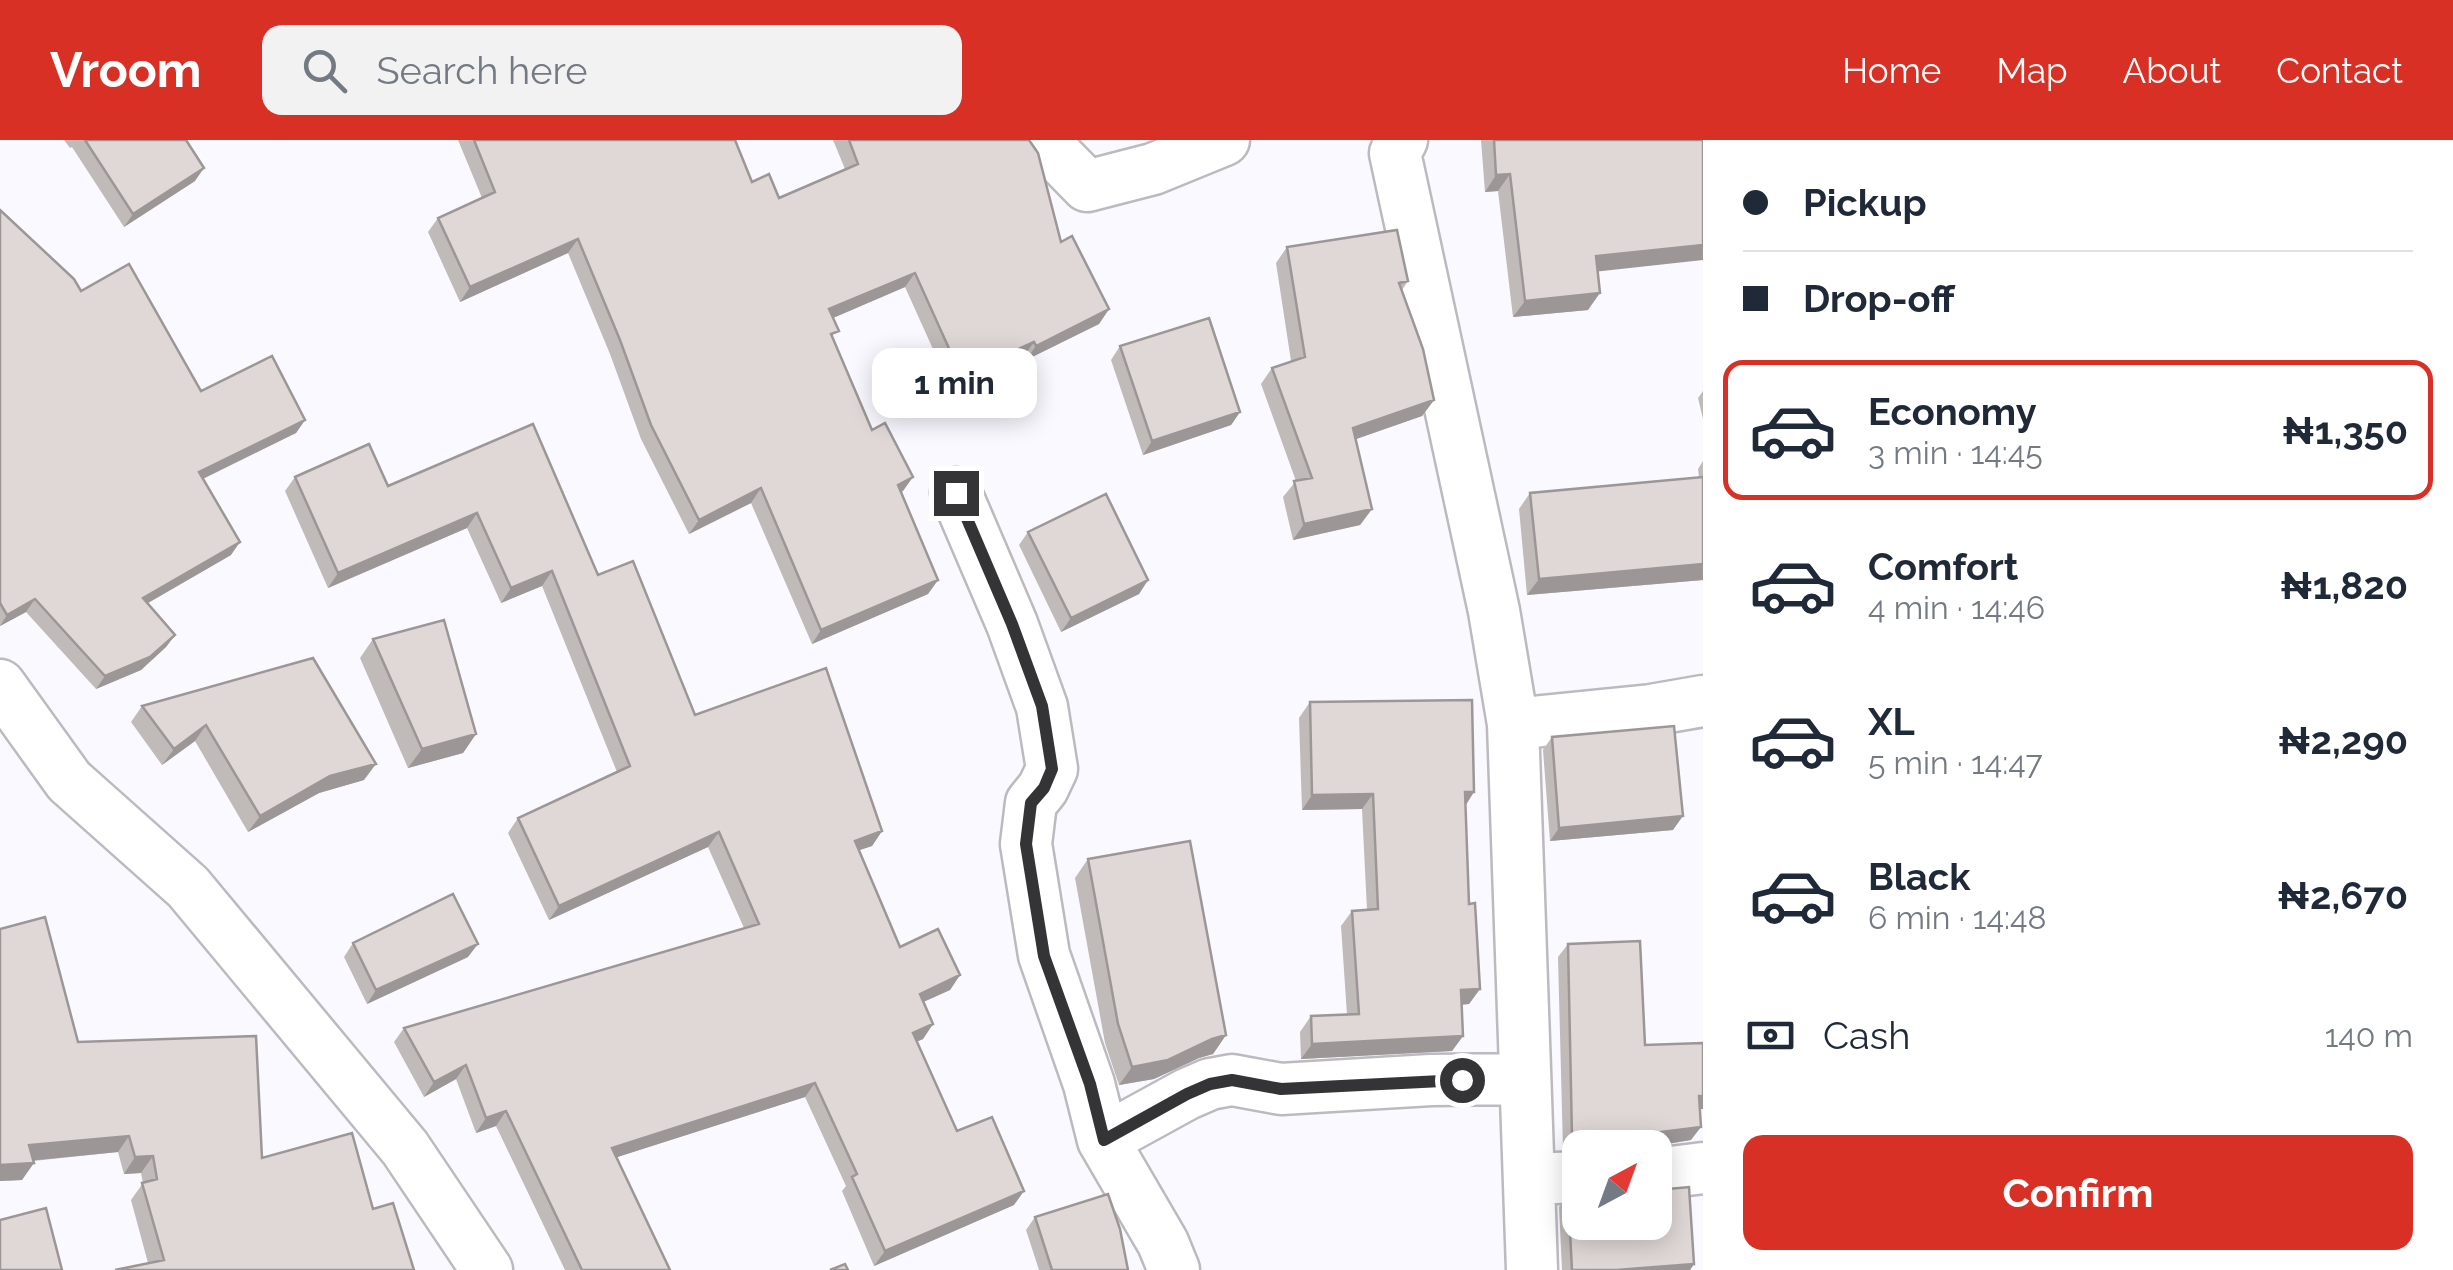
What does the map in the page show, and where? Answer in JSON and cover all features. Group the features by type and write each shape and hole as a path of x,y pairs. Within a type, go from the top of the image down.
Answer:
{"street":[{"path":"1042,140 1087,186 1153,169 1224,140"},
{"path":"1402,140 1395,153 1494,612 1513,724 1532,1270"},
{"path":"956,493 1042,706 1052,769 1044,788 1031,803 1026,844 1044,956 1090,1084 1104,1140 1163,1243 1174,1270"},
{"path":"0,685 69,781 188,887 367,1102 405,1148 487,1270"},
{"path":"1513,724 1703,701"},
{"path":"1104,1140 1187,1094 1232,1080 1281,1089 1525,1079"},
{"path":"1672,1172 1703,1168"},
{"path":"1531,1179 1562,1178"}],"building":[{"path":"85,140 186,140 204,168 133,214"},
{"path":"474,140 735,140 752,182 769,174 779,198 858,164 849,140 1029,140 1038,153 1061,242 1072,236 1109,309 1036,346 1034,342 961,375 915,273 829,309 839,331 831,334 872,430 885,423 913,477 898,485 938,580 821,630 761,488 699,520 651,425 578,239 470,287 438,218 495,192"},
{"path":"1494,140 1703,140 1703,245 1596,256 1600,293 1525,301 1510,174 1496,175"},
{"path":"0,210 74,279 81,291 129,264 201,391 272,356 305,420 199,472 240,542 143,598 175,635 150,657 105,676 35,599 7,615 0,603"},
{"path":"1397,230 1408,281 1399,283 1423,349 1434,400 1353,428 1372,509 1304,524 1294,481 1312,478 1272,368 1305,357 1287,247"},
{"path":"1209,318 1240,412 1152,441 1120,346"},
{"path":"533,424 598,575 633,561 695,715 826,668 882,831 855,841 900,947 938,929 960,975 920,994 933,1024 913,1033 957,1131 992,1117 1024,1191 885,1251 852,1177 857,1174 815,1083 612,1148 670,1270 582,1270 506,1111 486,1118 466,1065 434,1082 404,1028 759,924 719,832 559,906 518,818 630,766 552,571 511,588 477,513 338,573 295,477 369,444 388,486"},
{"path":"1703,477 1703,564 1539,579 1530,493"},
{"path":"1106,494 1148,580 1071,618 1028,532"},
{"path":"444,620 476,734 422,749 373,639"},
{"path":"313,658 376,764 330,776 260,816 206,725 174,749 142,706"},
{"path":"1472,700 1474,792 1465,792 1469,904 1475,903 1480,989 1461,990 1463,1036 1312,1044 1311,1016 1359,1014 1352,911 1378,909 1373,794 1312,795 1310,702"},
{"path":"1674,726 1683,816 1559,828 1552,737"},
{"path":"1190,841 1226,1035 1168,1060 1132,1067 1118,1024 1088,859"},
{"path":"453,894 478,944 376,990 353,943"},
{"path":"45,917 78,1042 256,1036 262,1158 352,1133 373,1209 393,1203 414,1270 115,1270 164,1260 142,1183 157,1179 153,1156 135,1157 129,1136 29,1145 34,1163 0,1165 0,929"},
{"path":"1640,941 1645,1045 1703,1043 1701,1127 1572,1130 1568,944"},
{"path":"1689,1187 1694,1264 1572,1270 1570,1240 1672,1240 1672,1189"},
{"path":"1108,1194 1128,1270 1052,1270 1035,1217"},
{"path":"46,1208 62,1270 0,1270 0,1220"}],"route":[{"path":"956,493 1042,706 1052,769 1044,788 1031,803 1026,844 1044,956 1090,1084 1104,1140 1187,1094 1232,1080 1281,1089 1462,1080"}]}
